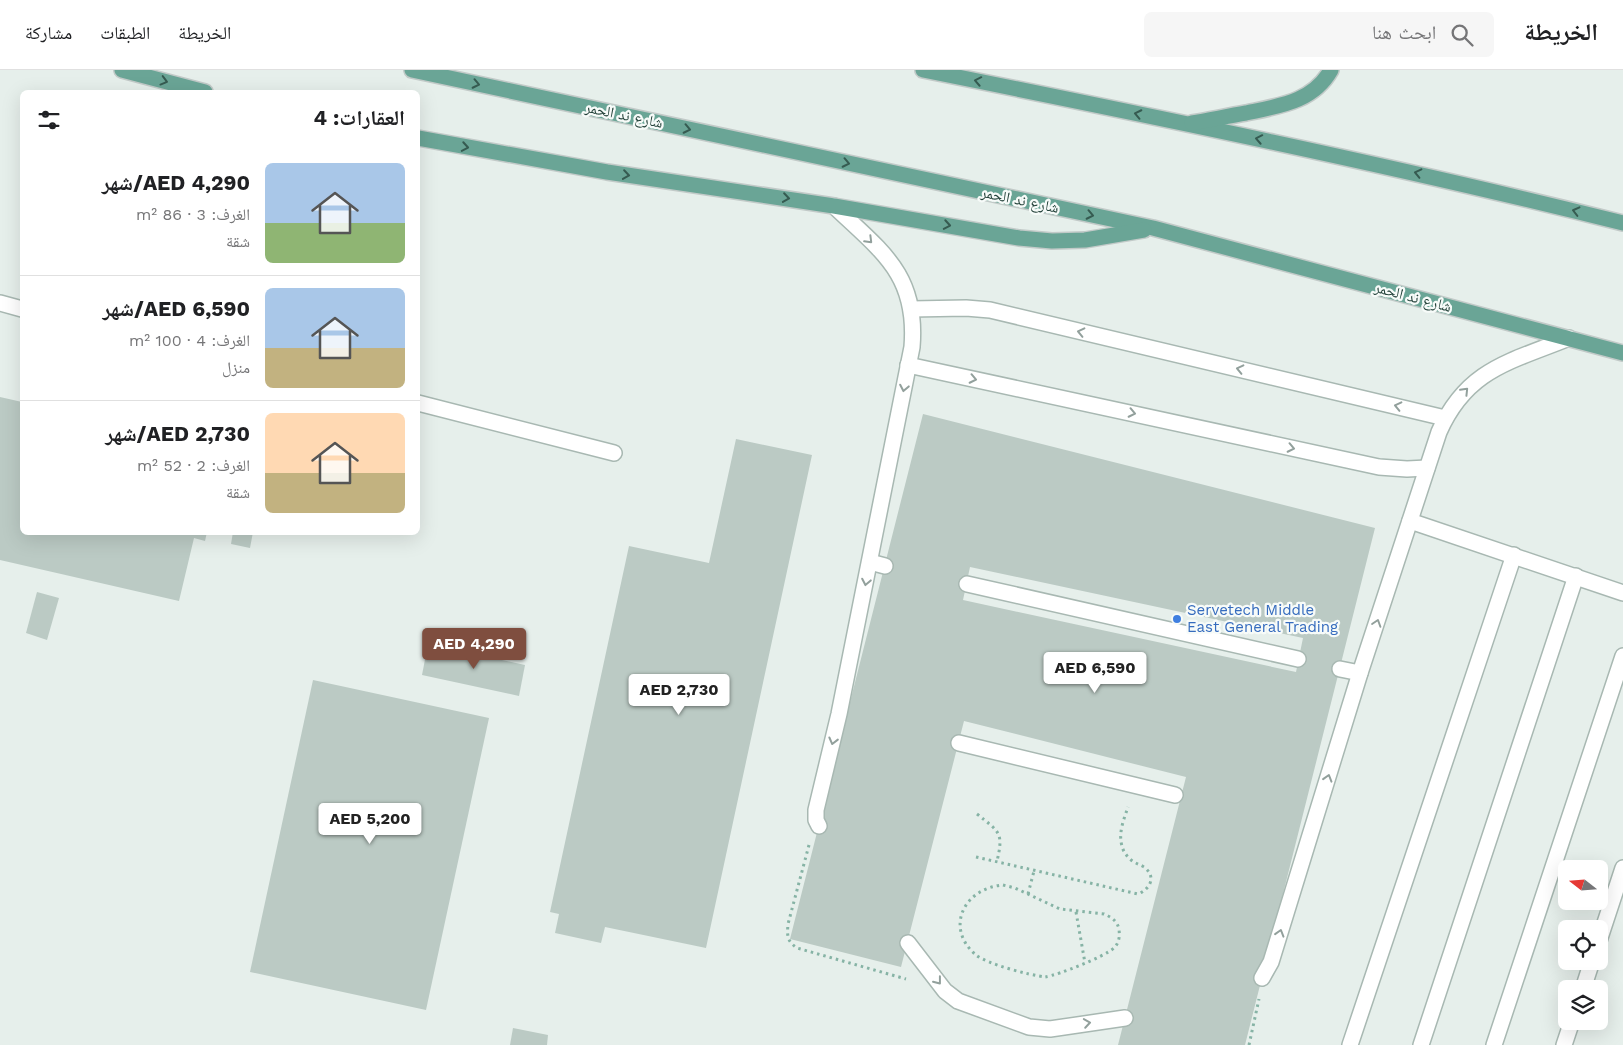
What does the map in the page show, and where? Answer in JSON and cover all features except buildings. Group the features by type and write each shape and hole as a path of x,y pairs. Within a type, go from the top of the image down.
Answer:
{"main road":[{"path":"122,70 197,90"},
{"name":"شارع ند الحمر","path":"412,70 1153,228 1623,353"},
{"path":"923,70 1419,174 1623,223"},
{"path":"1185,124 1287,105 1302,98 1316,88 1330,70"},
{"path":"420,138 607,172 834,206 1019,238 1084,240 1153,228"}],"lane":[{"path":"817,823 819,798 843,715 908,365 913,328 907,292 890,260 834,206"},
{"path":"0,303 20,308"},
{"path":"911,309 966,308 990,310 1445,418"},
{"path":"1263,976 1271,962 1360,673 1445,418 1467,388 1481,376 1496,367 1569,338"},
{"path":"908,365 1379,467 1427,468"},
{"path":"420,404 614,453"},
{"path":"1410,521 1623,593"},
{"path":"1350,1045 1514,555"},
{"path":"870,562 885,566"},
{"path":"1421,1045 1576,576"},
{"path":"967,584 1298,659"},
{"path":"1494,1045 1623,656"},
{"path":"1340,670 1360,673"},
{"path":"958,743 1175,795"},
{"path":"1606,920 1623,868"},
{"path":"908,943 945,991 958,1001 1029,1027 1050,1029 1125,1018"},
{"path":"1564,1045 1569,1030"}],"path":[{"path":"976,856 1138,894 1146,891 1150,883 1150,874 1145,868 1130,860 1121,845 1120,835 1133,784"},
{"path":"977,814 994,828 1000,837 1001,844 997,861"},
{"path":"817,823 788,924 787,936 789,943 797,948 908,980"},
{"path":"1028,894 1034,871"},
{"path":"1003,885 1028,894 1060,909 1110,916 1120,932 1113,949 1054,975 1045,977 989,962 977,956 968,947 962,936 960,923 963,911 969,900 979,891 990,886 1003,885"},
{"path":"1076,912 1085,962"},
{"path":"1249,1045 1263,976"}],"place":[{"name":"Servetech Middle East General Trading","path":"1177,619"}]}
